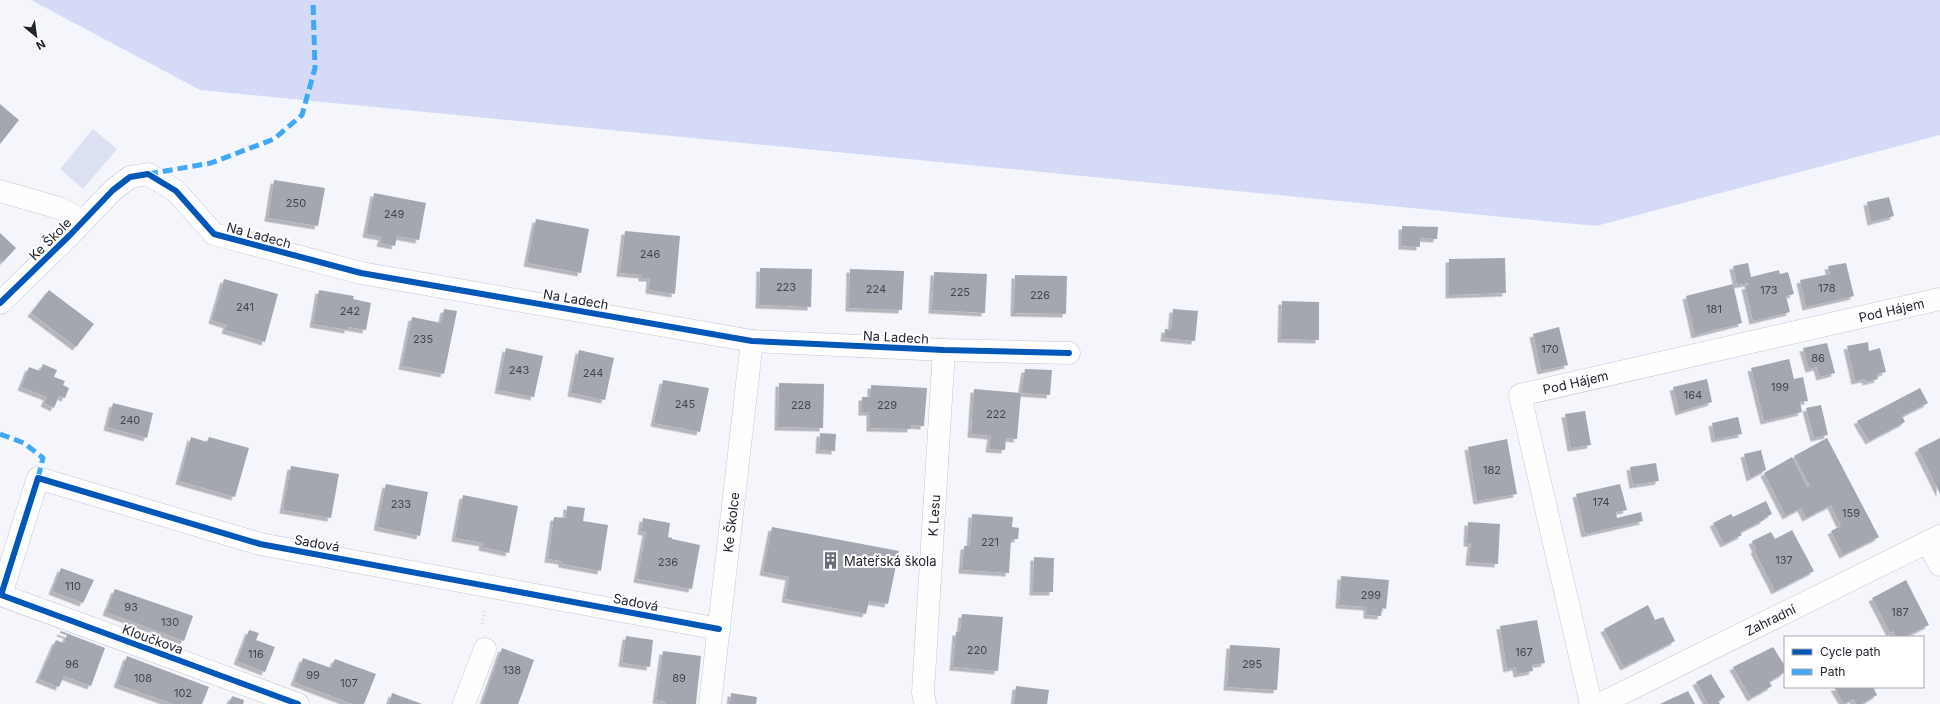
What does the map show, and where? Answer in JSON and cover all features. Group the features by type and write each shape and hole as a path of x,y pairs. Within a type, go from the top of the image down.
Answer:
{"street":[{"name":"Na Ladech","path":"113,190 130,177 148,174 176,191 214,234 361,273 752,341 944,350 1069,353"},
{"name":"Ke Škole","path":"0,303 113,190"},
{"path":"0,191 59,208 83,221"},
{"name":"Pod Hájem","path":"1591,704 1520,395 1940,299"},
{"name":"Ke Školce","path":"710,704 752,341"},
{"name":"K Lesu","path":"925,704 923,692 944,350"},
{"name":"Sadová","path":"1,595 38,478 260,544 494,586 719,629"},
{"path":"1934,539 1940,565"},
{"name":"Zahradní","path":"1600,704 1934,539"},
{"name":"Kloučkova","path":"1,595 298,704"},
{"path":"464,704 484,649"}],"path":[{"path":"484,649 479,633 494,586"}],"shaded area":[{"path":"31,0 1940,0 1940,135 1596,226 200,90"},
{"path":"93,129 117,149 83,189 60,169"}],"building":[{"path":"0,104 19,120 0,144"},
{"path":"274,180 325,188 318,226 268,218"},
{"path":"374,193 426,203 419,240 397,236 395,246 380,243 382,237 366,234"},
{"path":"1889,197 1894,216 1871,222 1867,202"},
{"path":"536,219 589,229 581,273 527,263"},
{"path":"1402,226 1438,227 1437,239 1420,238 1420,247 1402,246"},
{"path":"625,231 680,236 675,294 649,290 650,278 642,278 642,275 620,273"},
{"path":"0,233 16,248 3,262 0,259"},
{"path":"1505,258 1506,293 1449,295 1449,259"},
{"path":"1748,263 1751,277 1779,270 1780,274 1788,272 1794,294 1786,296 1790,312 1753,321 1745,286 1749,285 1748,283 1737,285 1733,266"},
{"path":"1846,263 1854,296 1806,307 1800,280 1830,274 1828,266"},
{"path":"760,268 812,269 811,307 759,305"},
{"path":"850,269 904,271 902,310 849,308"},
{"path":"934,272 987,274 985,313 932,310"},
{"path":"1015,275 1067,276 1066,314 1014,313"},
{"path":"224,279 278,294 265,342 225,330 227,325 212,320"},
{"path":"1733,284 1742,323 1695,335 1686,296"},
{"path":"49,290 94,324 76,347 31,313"},
{"path":"319,290 354,296 353,299 371,303 366,330 348,327 348,330 313,324"},
{"path":"1282,301 1319,302 1319,340 1281,339"},
{"path":"444,309 457,311 444,374 402,366 412,317 441,323"},
{"path":"1173,309 1198,311 1195,341 1164,338 1165,329 1171,330"},
{"path":"1559,327 1568,365 1541,371 1533,334"},
{"path":"1868,342 1869,351 1880,348 1886,372 1877,374 1878,379 1866,382 1865,379 1855,381 1847,346"},
{"path":"1827,343 1835,373 1820,377 1817,367 1809,369 1803,348"},
{"path":"506,348 543,356 534,397 498,390"},
{"path":"579,350 614,358 605,400 571,393"},
{"path":"1789,359 1794,379 1803,377 1808,401 1800,402 1802,412 1764,421 1751,368"},
{"path":"43,364 57,370 54,377 65,381 63,385 69,388 65,398 59,396 54,408 44,403 47,397 21,387 29,367 40,371"},
{"path":"1025,369 1052,370 1050,395 1021,393"},
{"path":"1707,379 1712,402 1679,412 1673,387"},
{"path":"663,380 709,388 700,432 654,423"},
{"path":"779,383 824,384 823,428 778,427"},
{"path":"871,385 927,388 924,426 911,425 911,429 870,428 870,412 862,412 862,397 871,397"},
{"path":"1920,388 1928,403 1902,416 1905,422 1869,441 1857,421"},
{"path":"974,389 1021,393 1017,439 1006,438 1005,450 989,449 991,436 971,434"},
{"path":"113,403 153,413 147,438 107,427"},
{"path":"1821,405 1828,435 1814,438 1806,408"},
{"path":"1585,411 1591,445 1571,448 1565,414"},
{"path":"1738,417 1742,434 1715,439 1712,423"},
{"path":"820,433 836,434 835,451 819,450"},
{"path":"191,437 207,442 209,437 249,448 235,497 179,481"},
{"path":"1827,438 1879,537 1843,555 1831,531 1841,526 1831,505 1806,518 1801,508 1786,516 1764,473 1792,457 1807,487 1810,486 1794,456"},
{"path":"1940,438 1940,494 1918,449"},
{"path":"1507,439 1517,494 1477,501 1468,447"},
{"path":"1761,450 1766,470 1750,478 1744,454"},
{"path":"1656,463 1659,481 1633,485 1630,467"},
{"path":"291,466 339,474 331,518 283,510"},
{"path":"386,484 428,492 420,536 377,527"},
{"path":"1620,484 1627,510 1616,512 1617,518 1641,512 1643,521 1585,534 1576,494"},
{"path":"463,495 518,506 509,553 482,547 483,543 455,538"},
{"path":"1766,501 1772,514 1764,518 1764,520 1740,532 1742,535 1724,544 1713,523 1731,514 1733,517"},
{"path":"567,506 585,508 583,521 608,525 601,571 562,564 562,561 548,559 554,517 566,518"},
{"path":"972,514 1013,517 1012,527 1019,528 1018,539 1011,539 1009,573 962,570 964,546 970,546"},
{"path":"643,518 670,523 668,537 700,545 692,589 637,579 646,532 641,531"},
{"path":"1468,522 1500,524 1498,564 1469,562 1471,543 1467,543"},
{"name":"Mateřská škola","path":"772,527 899,551 888,604 869,601 866,614 785,599 789,577 763,572"},
{"path":"1792,530 1814,571 1775,591 1754,550 1756,549 1752,541 1771,532 1775,539"},
{"path":"1034,557 1054,558 1053,592 1033,592"},
{"path":"61,568 94,580 83,603 52,591"},
{"path":"1341,576 1389,580 1386,609 1382,608 1381,616 1367,615 1367,607 1339,605"},
{"path":"1906,580 1929,625 1906,636 1896,636 1893,631 1890,633 1872,598"},
{"path":"115,589 193,616 184,641 106,612"},
{"path":"1648,605 1655,620 1663,617 1675,641 1624,667 1604,629"},
{"path":"962,614 1003,617 998,671 953,667 956,632 960,632"},
{"path":"1537,620 1545,663 1532,665 1533,671 1517,674 1516,667 1507,669 1500,626"},
{"path":"249,630 259,633 256,640 275,647 265,672 237,661"},
{"path":"61,631 105,648 91,686 64,676 59,687 39,679 56,640 64,643 67,635 60,633"},
{"path":"626,636 653,640 650,667 622,663"},
{"path":"1230,645 1280,648 1277,690 1227,687"},
{"path":"1773,647 1784,664 1784,673 1769,682 1772,686 1751,698 1733,667"},
{"path":"502,648 534,660 523,691 518,704 482,704"},
{"path":"663,651 701,656 696,704 666,704 666,702 656,700"},
{"path":"127,656 209,687 202,704 173,704 117,684"},
{"path":"303,658 331,668 335,659 376,674 364,704 352,704 294,682"},
{"path":"1711,674 1725,697 1718,701 1720,704 1708,704 1696,682"},
{"path":"1016,686 1049,690 1047,704 1014,704"},
{"path":"1835,688 1874,688 1877,695 1862,704 1856,704 1853,699 1844,704"},
{"path":"1688,691 1695,704 1660,704"},
{"path":"392,693 422,704 389,704"},
{"path":"731,693 757,697 756,704 730,704"},
{"path":"232,696 244,700 243,704 229,704"}],"marked path":[{"path":"148,174 211,163 274,139 302,115 315,68 313,0"},
{"path":"0,434 24,443 43,458 38,478"}],"cycle path":[{"path":"0,303 70,235 113,190 130,177 148,174 176,191 214,234 361,273 752,341 944,350 1069,353"},
{"path":"298,704 1,595 38,478 260,544 719,629"}],"place":[{"name":"Mateřská škola","path":"831,561"}]}
